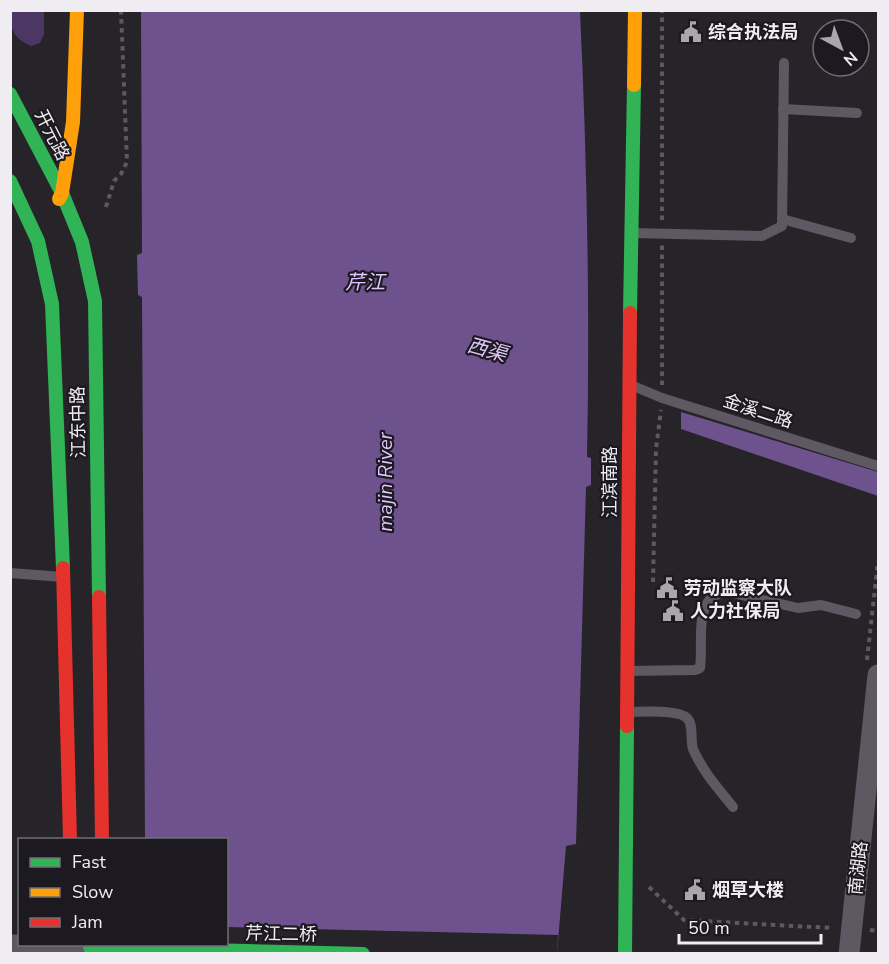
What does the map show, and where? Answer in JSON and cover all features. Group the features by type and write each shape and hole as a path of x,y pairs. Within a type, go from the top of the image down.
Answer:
{"main road":[{"path":"38,242 62,193 73,122 77,10"},
{"name":"江滨南路","path":"625,954 629,384 636,10"},
{"name":"开元路","path":"10,94 14,110 62,193"},
{"path":"10,181 38,242"},
{"name":"江东中路","path":"62,193 82,242 94,301 102,838"},
{"name":"江东中路","path":"38,242 52,303 63,577 70,838"},
{"name":"芹江二桥","path":"91,947 363,954"}],"street":[{"name":"南湖路","path":"849,954 879,675"},
{"path":"50,946 91,947"}],"lane":[{"path":"632,233 762,236 782,226 784,63"},
{"path":"783,109 857,113"},
{"path":"782,219 851,238"},
{"name":"金溪二路","path":"629,384 662,398 879,466"},
{"path":"10,573 63,577"},
{"path":"627,671 700,668 703,613 710,598 721,592 798,608 830,606 856,614"},
{"path":"627,712 675,713 686,716 690,722 692,745 700,766 733,807"}],"path":[{"path":"106,207 114,181 128,162 121,10"},
{"path":"653,591 656,449 662,398 662,10"},
{"path":"649,886 684,920 879,931"}],"shaded area":[{"path":"11,10 44,11 44,34 40,43 31,46 16,36 11,23"}],"water":[{"name":"芹江","path":"141,11 580,11 587,234 587,457 591,458 591,485 586,487 576,844 566,846 557,953 228,944 228,838 145,838 142,297 138,295 137,255 142,253"},
{"path":"681,412 878,472 878,496 681,429"}],"pier":[{"path":"228,927 558,935 557,954 146,953 228,946"}],"traffic: fast":[{"path":"630,313 634,85"},
{"path":"10,94 62,193 82,242 95,301 99,597"},
{"path":"10,181 38,241 52,304 63,568"},
{"path":"625,954 627,726"},
{"path":"90,947 363,954"}],"traffic: slow":[{"path":"59,199 62,193 73,122 77,10"},
{"path":"634,85 635,10"}],"traffic: jam":[{"path":"627,726 630,313"},
{"path":"63,568 70,838"},
{"path":"99,597 102,838"}],"place":[{"name":"综合执法局","path":"691,32"},
{"name":"劳动监察大队","path":"667,588"},
{"name":"人力社保局","path":"673,611"},
{"name":"烟草大楼","path":"695,890"}],"water label":[{"name":"西渠","path":"487,350"},
{"name":"majin River","path":"385,482"}]}
